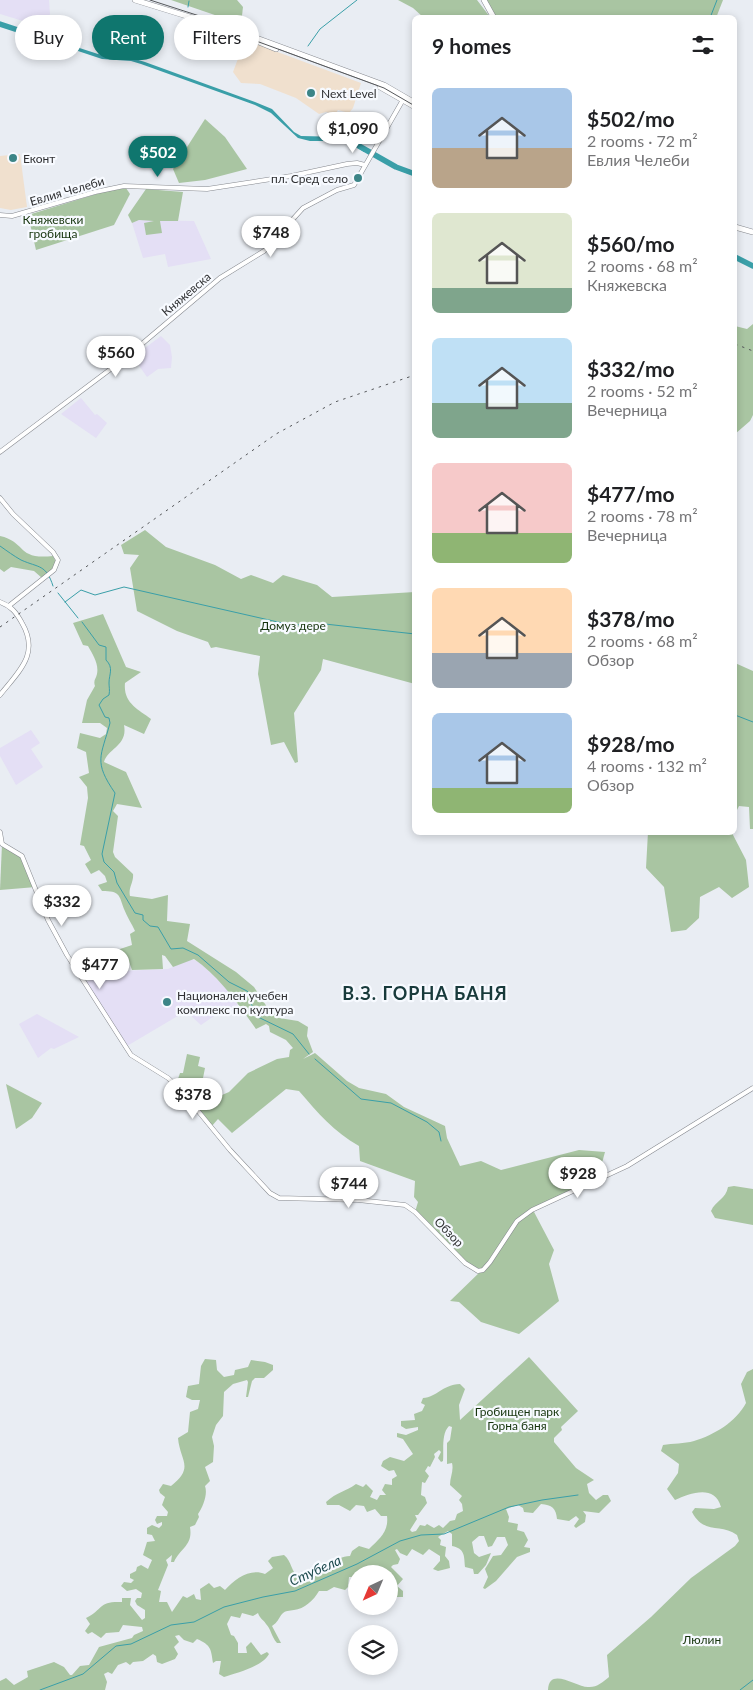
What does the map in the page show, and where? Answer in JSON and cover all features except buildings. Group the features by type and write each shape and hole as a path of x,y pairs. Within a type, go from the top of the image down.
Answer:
{"main road":[{"path":"135,0 239,34 384,89 412,102"},
{"path":"484,0 492,15"},
{"path":"403,98 412,105"},
{"path":"737,228 753,232"}],"street":[{"name":"Княжевска","path":"0,452 124,359 220,278 264,251 303,208 337,190 354,185 403,98"},
{"name":"Евлия Челеби","path":"0,215 12,216 95,192 124,186 207,189 291,176 346,164 357,163 365,165"},
{"path":"0,498 13,514 55,554 58,564 54,570 10,605"},
{"path":"0,602 10,605 27,632 29,652 22,668 0,694"},
{"name":"Обзор","path":"0,832 2,844 22,856 48,920 67,955 131,1055 168,1078 180,1089 238,1159 270,1194 279,1198 358,1200 405,1205 415,1212 466,1263 478,1271 482,1270 490,1262 517,1222 532,1210 627,1166 753,1088"}],"shaded area":[{"path":"0,0 49,0 50,15 15,15 15,19 0,14"},
{"path":"259,45 361,83 353,108 349,113 338,110 335,115 326,112 319,114 296,98 260,84 241,83 233,72 238,60 259,60"},
{"path":"20,154 27,207 11,210 0,208 0,156"},
{"path":"139,220 194,221 211,259 168,267 165,254 143,258 132,223"},
{"path":"161,336 170,345 171,368 158,369 147,377 133,357"},
{"path":"81,398 95,415 97,414 107,423 96,438 61,414"},
{"path":"31,730 40,743 31,749 43,767 16,785 0,756 0,748"},
{"name":"Национален учебен комплекс по култура","path":"189,960 202,964 224,986 238,1005 214,1016 201,1025 188,1013 176,1017 127,1046 85,982 120,971 168,969"},
{"path":"37,1014 79,1037 54,1049 51,1048 38,1058 19,1024"}],"green space":[{"path":"171,0 237,0 243,7 242,15 215,15"},
{"path":"398,0 477,0 488,15 421,15 413,8"},
{"path":"485,0 723,0 717,15 495,15"},
{"path":"205,119 225,137 247,169 205,180 179,183 173,169"},
{"name":"Княжевски гробища","path":"126,188 130,194 114,225 36,250 28,215 103,192"},
{"path":"146,189 183,192 178,221 160,221 162,233 146,235 144,223 154,221 139,220 132,223 128,215"},
{"path":"753,324 753,415 750,421 737,432 737,326 747,329"},
{"name":"Домуз дере","path":"145,530 166,547 215,565 241,579 251,575 273,583 283,575 317,585 332,597 412,592 412,683 323,659 321,670 294,713 298,762 295,763 284,742 271,745 258,674 260,656 216,647 211,648 208,642 177,631 137,611 130,568 139,555 124,554 121,545"},
{"path":"0,536 14,542 27,553 41,557 53,556 56,562 52,569 42,578 34,571 11,567 4,572 0,569"},
{"path":"103,614 126,667 141,672 125,683 126,696 132,705 151,719 144,734 124,725 123,738 109,753 104,762 126,772 142,808 117,804 113,811 118,816 113,852 115,857 133,874 130,896 152,899 168,895 167,921 190,924 187,941 236,972 254,987 267,1007 279,1018 298,1021 308,1027 307,1036 313,1052 303,1059 315,1053 347,1081 359,1088 386,1094 404,1107 445,1126 447,1138 460,1166 481,1161 501,1170 579,1150 605,1152 597,1181 533,1210 554,1250 549,1264 559,1301 519,1334 481,1322 459,1302 450,1301 482,1270 472,1269 415,1212 418,1202 414,1197 415,1181 360,1161 359,1146 334,1128 299,1091 286,1089 232,1133 218,1119 211,1127 190,1098 192,1096 209,1105 229,1092 248,1073 277,1059 289,1057 290,1050 293,1048 286,1040 270,1032 269,1026 266,1024 256,1029 220,982 194,959 173,967 165,956 162,955 163,969 132,970 127,956 108,960 105,954 132,945 130,934 135,931 118,895 102,891 98,885 107,882 105,876 99,870 91,874 85,864 91,860 84,846 80,845 88,798 87,787 79,777 89,773 86,752 77,748 80,733 100,738 106,734 107,728 100,723 82,723 87,700 95,686 97,667 92,653 88,646 83,645 73,623"},
{"path":"737,664 753,671 753,829 750,829 749,807 739,806 737,810"},
{"path":"648,835 733,835 746,860 749,887 732,898 719,887 700,897 699,918 686,930 671,932 664,887 646,868"},
{"path":"2,844 22,856 36,887 0,890"},
{"path":"187,1054 200,1057 198,1066 205,1068 203,1078 209,1080 207,1090 189,1086 189,1082 178,1079 180,1073 183,1073"},
{"path":"6,1084 42,1103 32,1118 16,1129"},
{"path":"728,1187 753,1189 753,1225 715,1218 711,1211 725,1194"},
{"name":"Гробищен парк Горна баня","path":"529,1357 578,1411 561,1427 562,1430 554,1438 554,1442 576,1468 594,1480 587,1484 589,1493 596,1500 603,1495 608,1495 611,1501 599,1513 583,1511 586,1515 585,1522 576,1528 574,1526 579,1519 576,1516 569,1521 557,1519 556,1512 548,1505 541,1504 533,1513 524,1512 523,1508 518,1505 506,1509 509,1517 508,1522 518,1524 517,1530 524,1532 528,1540 524,1547 530,1548 530,1552 517,1557 496,1581 485,1589 483,1588 488,1577 485,1569 493,1556 501,1555 508,1545 505,1537 497,1537 492,1546 488,1547 484,1536 479,1536 472,1542 474,1553 479,1557 491,1553 486,1565 478,1574 474,1574 473,1569 465,1567 462,1551 452,1546 452,1534 448,1531 438,1537 441,1540 440,1545 446,1547 445,1556 449,1561 450,1568 438,1571 433,1569 440,1561 440,1556 429,1549 423,1555 412,1549 407,1556 400,1553 397,1549 395,1550 400,1559 398,1564 393,1565 348,1565 348,1587 345,1590 334,1587 327,1591 319,1591 312,1601 305,1606 286,1611 282,1614 272,1626 281,1643 277,1643 273,1638 268,1626 258,1613 253,1616 242,1613 240,1618 231,1616 227,1624 231,1635 234,1636 238,1643 238,1653 247,1653 246,1647 251,1642 261,1655 267,1652 269,1654 256,1665 224,1677 219,1674 221,1661 213,1663 211,1651 205,1643 197,1639 193,1643 184,1640 179,1635 175,1636 179,1642 174,1647 178,1654 175,1659 162,1664 157,1662 156,1656 153,1654 143,1661 133,1662 130,1665 126,1662 118,1665 112,1674 108,1672 104,1674 107,1682 105,1690 0,1690 0,1681 6,1678 14,1685 28,1677 27,1671 54,1662 64,1667 72,1675 80,1666 89,1665 99,1647 132,1638 143,1631 142,1627 123,1625 119,1632 106,1633 101,1638 92,1632 88,1634 85,1631 90,1624 86,1618 105,1604 122,1602 122,1598 131,1598 130,1605 142,1620 145,1618 145,1610 137,1605 135,1601 137,1598 141,1598 142,1593 136,1589 127,1591 121,1586 124,1582 131,1583 134,1580 130,1578 130,1574 136,1571 137,1567 141,1565 148,1569 152,1560 143,1555 147,1542 155,1541 152,1535 147,1534 147,1528 152,1525 159,1528 162,1525 162,1522 157,1524 155,1520 157,1516 167,1516 168,1512 162,1505 165,1497 159,1490 163,1484 171,1486 184,1469 178,1438 188,1432 190,1412 198,1409 200,1400 192,1400 186,1397 188,1386 199,1384 201,1366 205,1359 216,1360 217,1370 224,1377 234,1375 235,1370 248,1367 251,1360 273,1365 273,1370 264,1378 255,1378 252,1381 248,1397 246,1397 247,1380 233,1384 224,1392 223,1416 216,1425 212,1437 214,1446 213,1462 205,1467 210,1481 205,1486 205,1497 198,1514 199,1517 195,1525 190,1527 190,1538 174,1562 171,1562 172,1555 166,1560 168,1565 158,1590 161,1591 159,1602 167,1602 172,1612 183,1596 187,1598 194,1594 196,1599 201,1600 200,1589 209,1583 214,1588 220,1586 225,1590 233,1582 248,1574 254,1572 265,1574 273,1568 268,1561 272,1557 284,1555 289,1560 294,1573 299,1577 300,1574 306,1571 310,1575 318,1576 335,1561 350,1556 352,1551 359,1546 369,1549 385,1531 387,1516 381,1516 375,1509 367,1512 364,1506 356,1505 350,1511 339,1505 327,1505 326,1502 356,1484 363,1487 366,1484 373,1491 370,1497 377,1500 380,1495 386,1495 382,1490 385,1484 392,1485 392,1479 397,1476 394,1470 389,1471 381,1466 383,1461 390,1457 404,1461 413,1454 403,1439 397,1437 397,1433 406,1435 418,1430 418,1427 406,1429 401,1426 401,1421 415,1420 414,1414 422,1411 425,1405 421,1403 423,1398 432,1396 449,1386 460,1384 465,1389 459,1405 460,1420","holes":["449,1426 452,1427 450,1440 447,1443 447,1464 452,1463 453,1469 450,1485 462,1496 459,1500 463,1511 457,1514 455,1520 450,1521 443,1528 439,1525 434,1528 427,1524 425,1526 420,1525 416,1531 412,1532 410,1530 417,1519 415,1515 418,1515 427,1503 425,1497 421,1495 422,1482 425,1483 429,1476 425,1471 428,1466 430,1467 435,1457 434,1454 439,1450 441,1452 438,1458 441,1462 443,1461 443,1442 446,1429"]},
{"name":"Люлин","path":"753,1369 753,1690 548,1690 553,1679 588,1687 597,1686 604,1681 609,1677 607,1655 651,1617 691,1578 735,1546 739,1541 737,1535 731,1532 702,1524 692,1512 695,1508 714,1509 721,1507 713,1495 701,1492 675,1500 667,1489 678,1473 679,1464 661,1451 663,1445 690,1442 702,1438 730,1422 746,1403 741,1384 747,1372"},
{"path":"398,1574 403,1579 398,1585"},
{"path":"398,1587 403,1591 403,1597 398,1597"}],"water":[{"path":"82,49 92,52 92,56 82,52"},
{"path":"116,60 138,60 145,62 272,109 294,132 301,136 350,138 366,148 364,152 347,141 310,141 298,138 271,113 255,105 131,61"}],"waterway":[{"path":"308,46 320,29 357,0"},
{"path":"711,15 717,0"},
{"path":"188,7 189,1"},
{"path":"0,24 15,29"},
{"path":"359,146 396,167 412,173"},
{"path":"737,258 753,266"},
{"name":"Домуз дере","path":"0,546 21,560 45,570 53,586"},
{"name":"Домуз дере","path":"65,602 81,590 95,595 124,587 291,625 325,624 412,634"},
{"path":"58,593 78,618"},
{"path":"82,622 99,645 106,647 106,660 110,668 109,695 99,705 105,717 109,718 110,723 102,752 101,766 115,793 102,854 104,862 114,872 117,883 135,913 143,915 143,920 150,926 158,927 171,949 183,948 198,955 229,982 247,991 251,995 250,1002 258,1017 293,1034 309,1054"},
{"name":"Домуз дере","path":"737,716 753,722"},
{"path":"315,1059 361,1099 391,1103 427,1122 439,1132 441,1141"},
{"name":"Стубела","path":"40,1690 83,1674 116,1646 131,1644 171,1625 194,1622 224,1607 295,1591 357,1564 400,1541 421,1535 444,1534 509,1507 578,1495"},
{"path":"740,1690 753,1680"}],"tram line":[{"path":"150,0 215,21 248,38 384,88 412,104"}],"railway":[{"path":"737,345 753,351"},
{"path":"0,627 276,434 335,402 412,376"}],"place":[{"name":"Next Level","path":"311,93"},
{"name":"Еконт","path":"13,158"},
{"name":"пл. Сред село","path":"358,178"},
{"name":"Национален учебен комплекс по култура","path":"167,1002"}],"district":[{"name":"В.З. ГОРНА БАНЯ","path":"425,993"}]}
